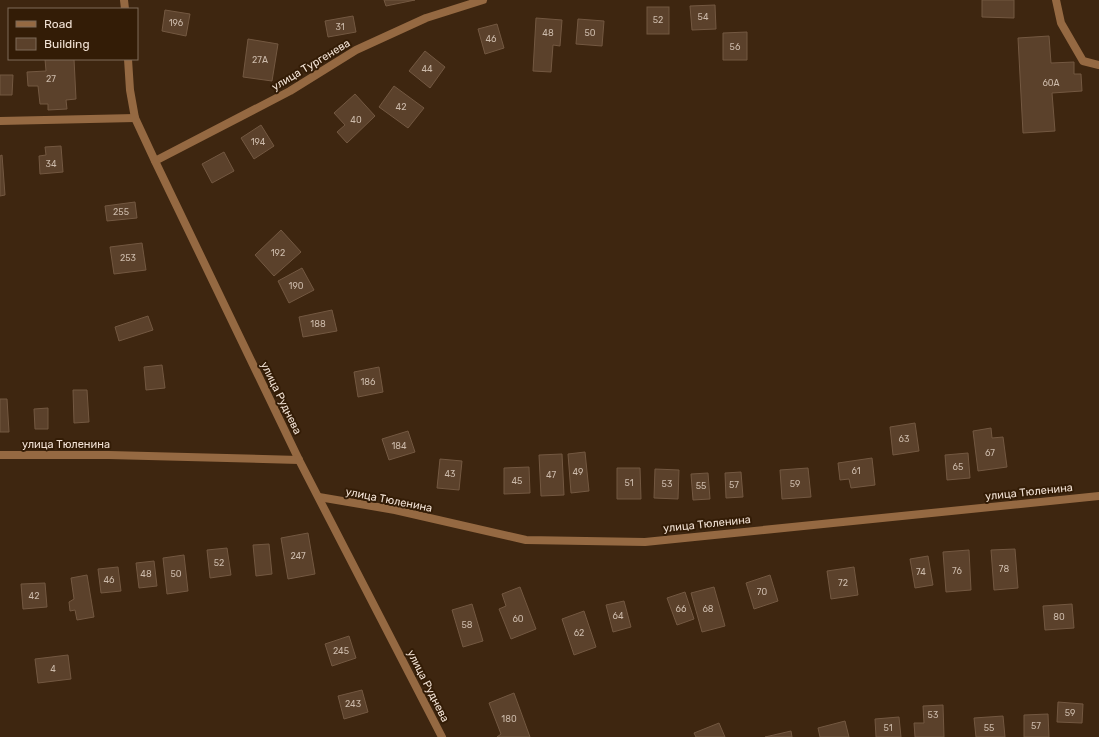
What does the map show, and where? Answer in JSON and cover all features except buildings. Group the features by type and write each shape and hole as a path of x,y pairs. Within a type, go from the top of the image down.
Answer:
{"street":[{"name":"улица Тургенева","path":"155,162 290,91 356,50 426,18 483,0"},
{"path":"1056,0 1061,23 1083,61 1099,65"},
{"name":"улица Руднева","path":"128,60 130,90 135,118 155,162 299,460 442,737"},
{"path":"0,121 135,118"},
{"name":"улица Тюленина","path":"0,455 109,455 299,460"},
{"name":"улица Тюленина","path":"319,498 395,510 526,540 645,542 1099,496"}]}
